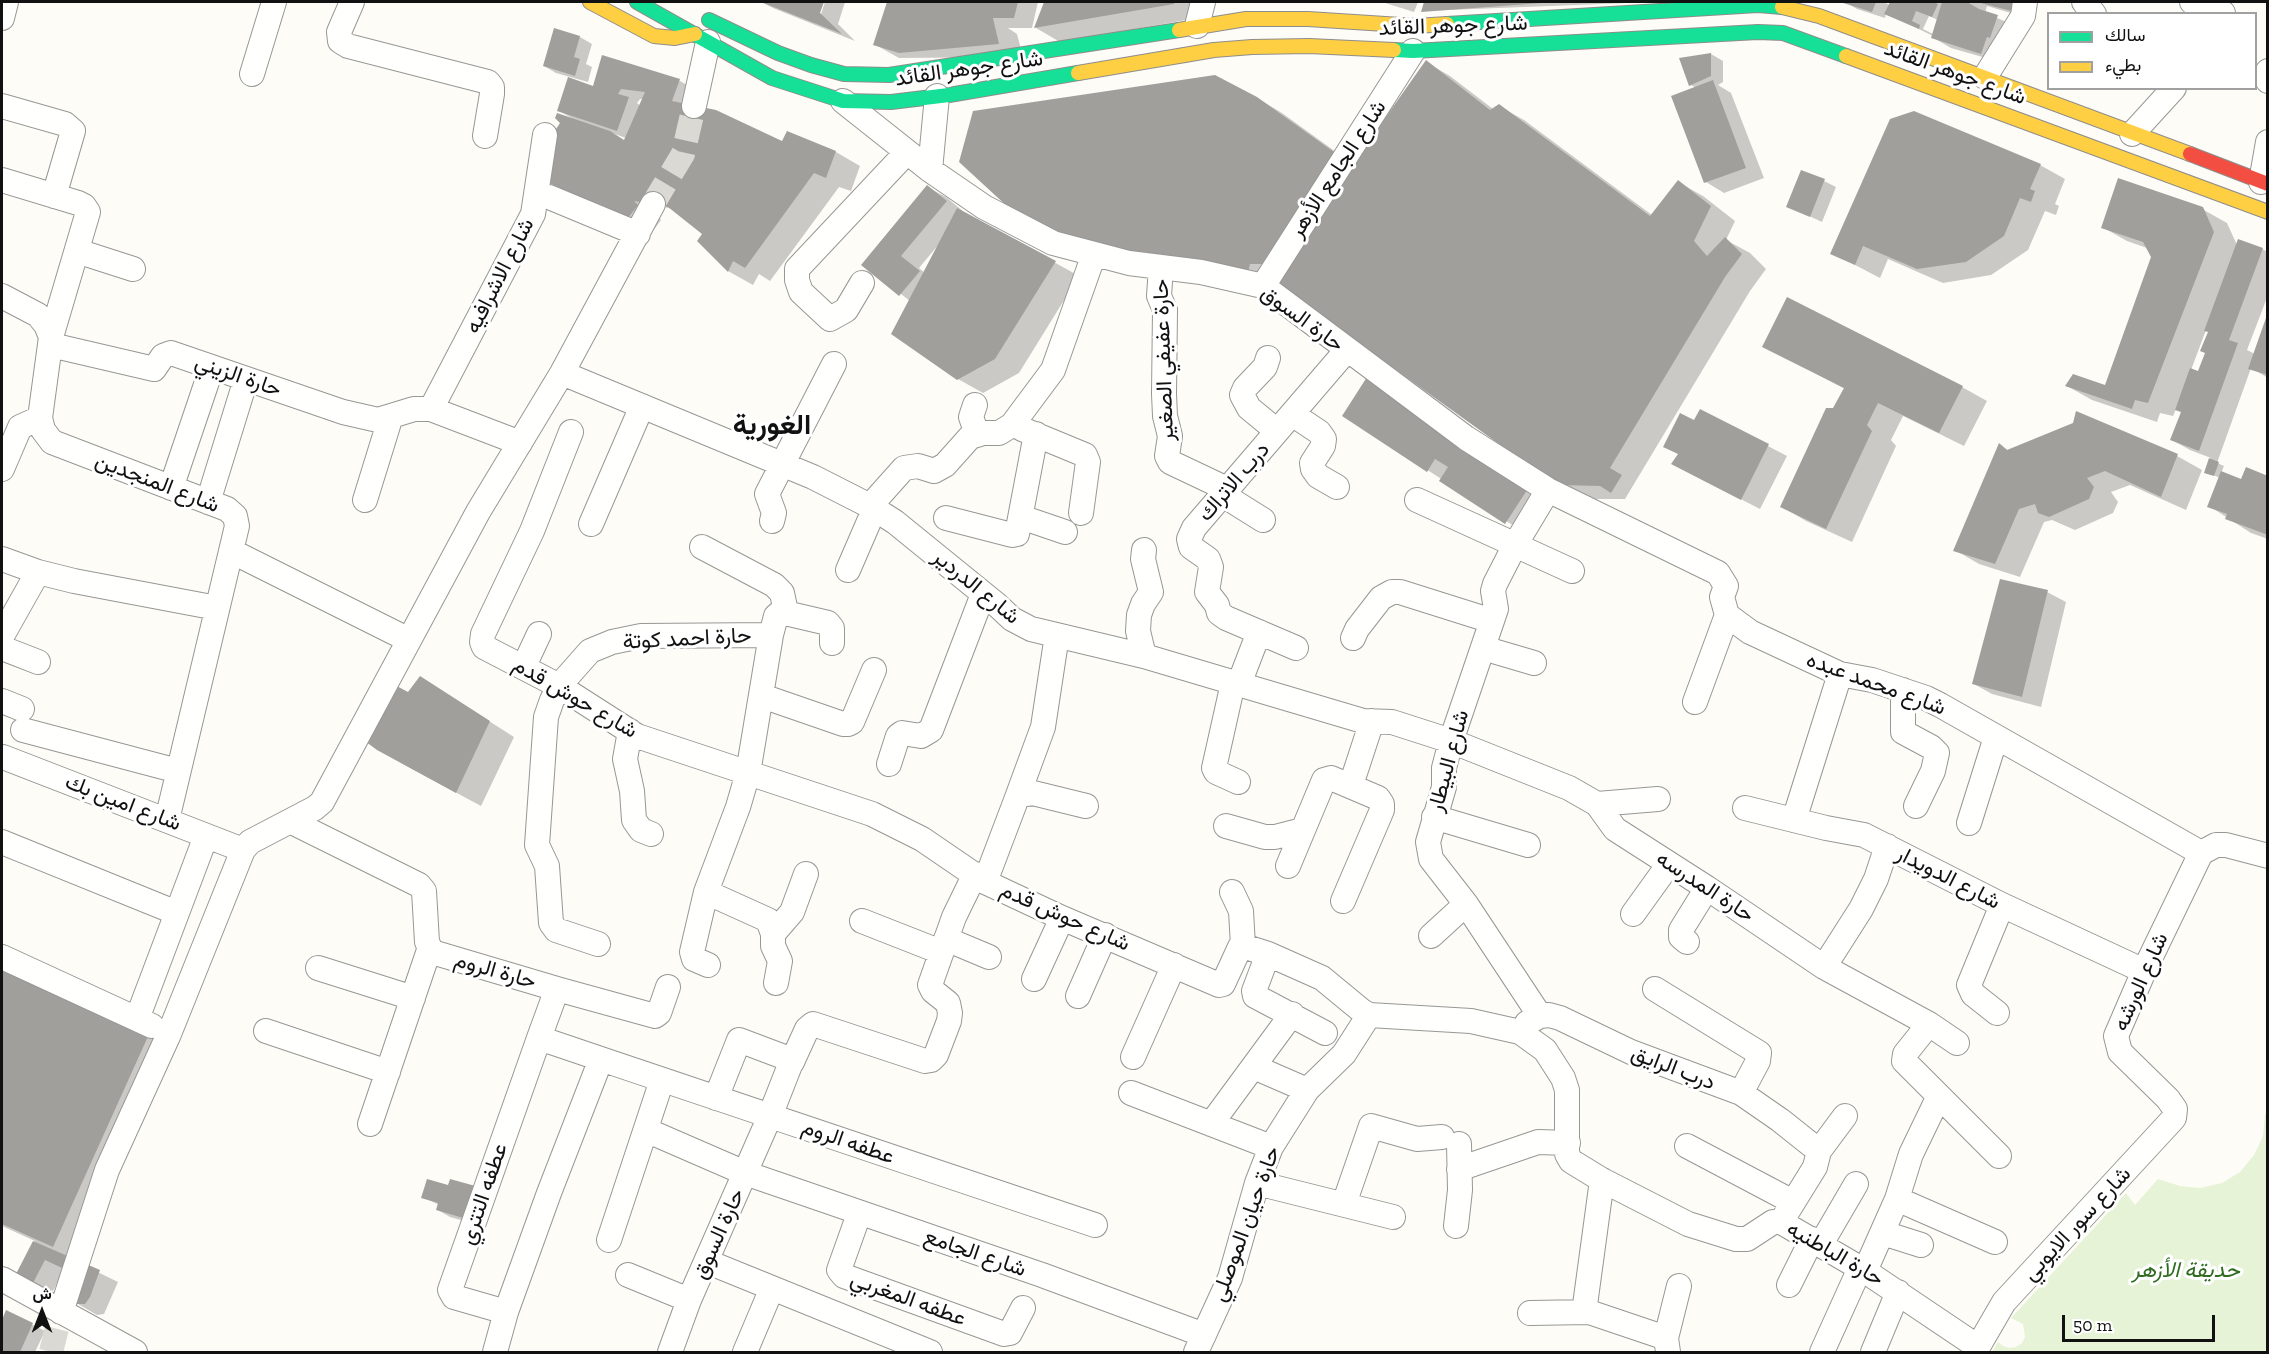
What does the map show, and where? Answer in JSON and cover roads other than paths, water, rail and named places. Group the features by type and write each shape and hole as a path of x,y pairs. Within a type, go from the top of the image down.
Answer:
{"main road":[{"path":"590,2 654,36 701,38"},
{"name":"شارع جوهر القائد","path":"637,2 772,78 843,101 891,102 937,96 1214,50 1252,47 1309,46 1413,51 1758,32 1783,33 2268,212"},
{"name":"شارع جوهر القائد","path":"700,15 778,53 811,65 844,74 889,75 945,68 1197,26 1272,18 1416,26 1759,3 1821,9 2132,134 2264,183"}],"street":[{"path":"2,18 6,2"},
{"path":"252,74 274,2"},
{"path":"352,2 339,32 340,41 348,46 488,82 492,87 492,94 485,136"},
{"path":"1197,26 1203,2"},
{"path":"1985,76 2023,16 2025,2"},
{"path":"2192,2 2224,9"},
{"path":"694,106 701,38"},
{"name":"شارع الجامع الأزهر","path":"1263,286 1413,51"},
{"path":"2268,71 2268,81"},
{"path":"2132,134 2172,90"},
{"path":"930,170 937,96"},
{"name":"حارة السوق","path":"843,101 930,170 984,207 1053,243 1129,263 1201,272 1263,286 1346,351 1466,438 1548,490"},
{"path":"2,105 65,124 73,131 54,196"},
{"name":"شارع الاشرافيه","path":"431,409 533,214 545,135"},
{"path":"2264,183 2268,142"},
{"path":"862,283 846,310 830,319 801,292 797,280 797,269 907,152"},
{"path":"2,180 84,206 88,212 51,341 40,418 20,427 2,469"},
{"path":"549,197 638,234"},
{"path":"61,1312 107,1170 169,1034 243,850 250,842 322,802 478,512 562,374 653,204"},
{"path":"77,251 133,269"},
{"path":"848,570 872,508 904,468 918,466 934,471 939,469 970,437 977,434 999,433 1012,425 1053,370 1094,254"},
{"name":"حارة عفيفي الصغير","path":"1161,267 1159,296 1165,310 1164,393 1170,436 1167,456 1170,462 1225,492"},
{"path":"2,296 38,315 46,325 51,341"},
{"name":"حارة الزيني","path":"51,341 154,369 163,356 171,353 343,412 378,420 414,409 431,409"},
{"name":"درب الاتراك","path":"1296,648 1219,613 1217,605 1208,592 1211,567 1208,560 1191,547 1189,539 1194,528 1346,351"},
{"path":"1268,358 1265,367 1245,388 1242,395 1249,408 1319,432 1324,439 1323,446 1312,463 1313,469 1318,476 1337,487"},
{"path":"772,521 774,513 767,494 834,364"},
{"path":"171,488 212,367"},
{"name":"شارع الدردير","path":"562,374 781,463 872,508 895,522 1012,619 1031,629 1144,656 1363,721 1392,722 1451,741"},
{"path":"208,502 246,379"},
{"path":"975,405 971,417 977,434"},
{"path":"591,524 642,406"},
{"path":"431,409 519,443"},
{"path":"365,500 391,416"},
{"name":"شارع المنجدين","path":"40,418 43,430 52,442 227,509 235,516 237,526 167,820"},
{"path":"193,424 228,437"},
{"path":"1012,425 1085,455 1088,462 1081,513"},
{"name":"شارع حوش قدم","path":"571,432 532,531 483,634 484,647 560,686 637,736 872,814 922,839 980,878 1062,918 1221,985 1240,946 1243,946"},
{"path":"946,518 1012,535 1017,534 1036,434"},
{"path":"1548,490 1718,573 1726,586 1722,597 1727,615 1695,702"},
{"name":"شارع البيطار","path":"1540,1016 1466,904 1441,874 1428,852 1428,842 1444,787 1444,768 1451,741 1496,609 1493,591 1511,543 1548,490"},
{"path":"1225,492 1263,520"},
{"path":"1417,500 1572,571"},
{"path":"1021,517 1065,532"},
{"path":"702,547 774,585 782,593 786,612 828,623 832,628 832,643"},
{"path":"1144,550 1143,560 1151,592 1139,615 1138,631 1144,656"},
{"path":"231,551 409,640"},
{"path":"2,558 38,572 74,581 217,608"},
{"path":"2,636 38,572"},
{"path":"1353,638 1357,628 1382,598 1392,592 1400,592 1492,621"},
{"path":"888,764 898,736 902,733 921,736 930,730 984,594"},
{"name":"حارة احمد كوتة","path":"598,944 556,930 551,923 547,866 537,845 546,717 552,700 560,686 590,651 612,642 640,636 771,635 778,613 786,612"},
{"name":"شارع محمد عبده","path":"1727,615 1750,632 1840,674 1872,680 1940,705 2201,853"},
{"path":"1238,782 1216,772 1214,768 1236,683 1259,632"},
{"path":"524,666 539,634"},
{"path":"708,964 694,959 692,952 706,892 738,807 748,773 771,635"},
{"path":"944,945 954,917 980,878 1017,795 1043,727 1057,635"},
{"path":"2,648 38,662"},
{"path":"1483,648 1534,663"},
{"path":"762,696 848,724 852,722 874,670"},
{"path":"1794,820 1840,674"},
{"path":"1903,690 1903,732 1931,747 1937,753 1933,771 1916,806"},
{"path":"16,714 178,771"},
{"path":"1351,785 1372,721"},
{"path":"630,731 626,759 634,820 641,830 651,834"},
{"path":"1969,823 1996,737"},
{"name":"حارة المدرسه","path":"1451,741 1569,788 1597,804 1615,829 1824,967 1929,1024 1957,1043"},
{"name":"شارع امين بك","path":"3,757 243,850"},
{"path":"1288,866 1324,780 1331,777 1378,798 1382,804 1382,810 1343,901"},
{"path":"1017,795 1033,793 1086,806"},
{"path":"1597,804 1658,799"},
{"name":"شارع الدويدار","path":"1745,808 1864,835 2002,905 2144,971"},
{"path":"1434,817 1528,845"},
{"name":"حارة الروم","path":"291,821 419,885 425,896 429,950 557,989 539,1038"},
{"path":"1226,826 1265,837 1275,837 1302,830"},
{"path":"137,1019 206,836"},
{"path":"2,842 177,913"},
{"path":"2201,853 2217,845 2226,845 2268,856"},
{"path":"1824,967 1861,909 1876,879 1887,846"},
{"name":"شارع الورشه","path":"2168,1099 2120,1052 2116,1042 2117,1029 2201,853"},
{"path":"1633,914 1669,864"},
{"path":"773,934 792,912 806,874"},
{"path":"1687,942 1681,937 1681,930 1707,888"},
{"path":"706,892 768,920 773,934 772,945 780,961 776,983"},
{"path":"1232,892 1241,911 1243,946 1268,954 1322,978 1369,1015 1471,1021 1520,1032 1545,1050 1563,1078 1567,1090 1568,1143 1538,1142 1459,1169"},
{"path":"1431,936 1466,904"},
{"path":"1997,1012 1973,994 1969,985 2002,905"},
{"path":"1034,979 1062,918"},
{"path":"862,921 989,957"},
{"path":"1078,996 1105,935"},
{"name":"حارة السوق","path":"670,1353 689,1300 708,1262 807,1029 813,1024 925,1062 930,1060 936,1055 949,1021 948,1003 933,992 930,985 944,945"},
{"path":"370,1124 429,950"},
{"path":"1268,954 1254,991 1255,996 1325,1033"},
{"path":"2,957 169,1034"},
{"path":"1133,1057 1174,965"},
{"path":"318,968 413,998"},
{"path":"557,989 655,1016 659,1013 668,987"},
{"path":"1655,989 1759,1053 1758,1062 1741,1093"},
{"path":"1211,1124 1292,1014"},
{"name":"حارة حيان الموصلي","path":"1200,1344 1230,1278 1257,1183 1271,1147 1307,1090 1344,1054 1369,1015"},
{"name":"درب الرايق","path":"1540,1016 1549,1015 1560,1018 1631,1052 1741,1093 1819,1151"},
{"path":"1520,1032 1527,1023 1540,1016"},
{"path":"1929,1024 1903,1057 1999,1156"},
{"path":"266,1031 388,1072"},
{"path":"495,1353 506,1312 601,1059 539,1038"},
{"name":"عطفه التتري","path":"506,1312 454,1297 450,1290 539,1038"},
{"path":"716,1098 739,1040 789,1058 792,1062"},
{"name":"عطفه الروم","path":"601,1059 1095,1226"},
{"path":"1254,1067 1307,1090"},
{"path":"609,1240 662,1080"},
{"path":"1131,1093 1271,1147"},
{"path":"1822,1353 1862,1269 1883,1233 1897,1199 1911,1154 1939,1096"},
{"name":"شارع سور الايوبي","path":"1977,1350 2004,1302 2175,1118 2175,1109 2168,1099"},
{"path":"1687,1146 1787,1212 1815,1167 1819,1151 1845,1116"},
{"path":"1344,1204 1371,1126 1417,1139 1451,1140 1459,1169 1460,1190 1456,1226"},
{"name":"شارع الجامع","path":"646,1130 745,1173 1042,1275 1200,1344"},
{"name":"حارة الباطنيه","path":"1568,1143 1567,1154 1571,1161 1688,1224 1736,1239 1747,1239 1787,1212 1817,1242 1898,1292 1977,1350"},
{"path":"1590,1312 1585,1301 1602,1179"},
{"path":"1257,1183 1393,1217"},
{"path":"1789,1285 1856,1184"},
{"path":"1897,1199 1995,1242"},
{"name":"عطفه المغربي","path":"859,1214 839,1270 844,1276 1004,1334 1010,1333 1023,1308"},
{"path":"1883,1233 1922,1245"},
{"path":"708,1262 930,1353"},
{"path":"628,1275 689,1300"},
{"path":"2,1279 135,1353"},
{"path":"1530,1313 1590,1312 1667,1345 1679,1286"},
{"path":"746,1352 772,1288"},
{"path":"1873,1353 1898,1292"}],"tunnel":[{"path":"653,204 683,154 694,106"},
{"path":"51,1352 61,1312"}],"district":[{"name":"الغورية","path":"772,426"}],"park label":[{"name":"حديقة الأزهر","path":"2186,1271"}]}
